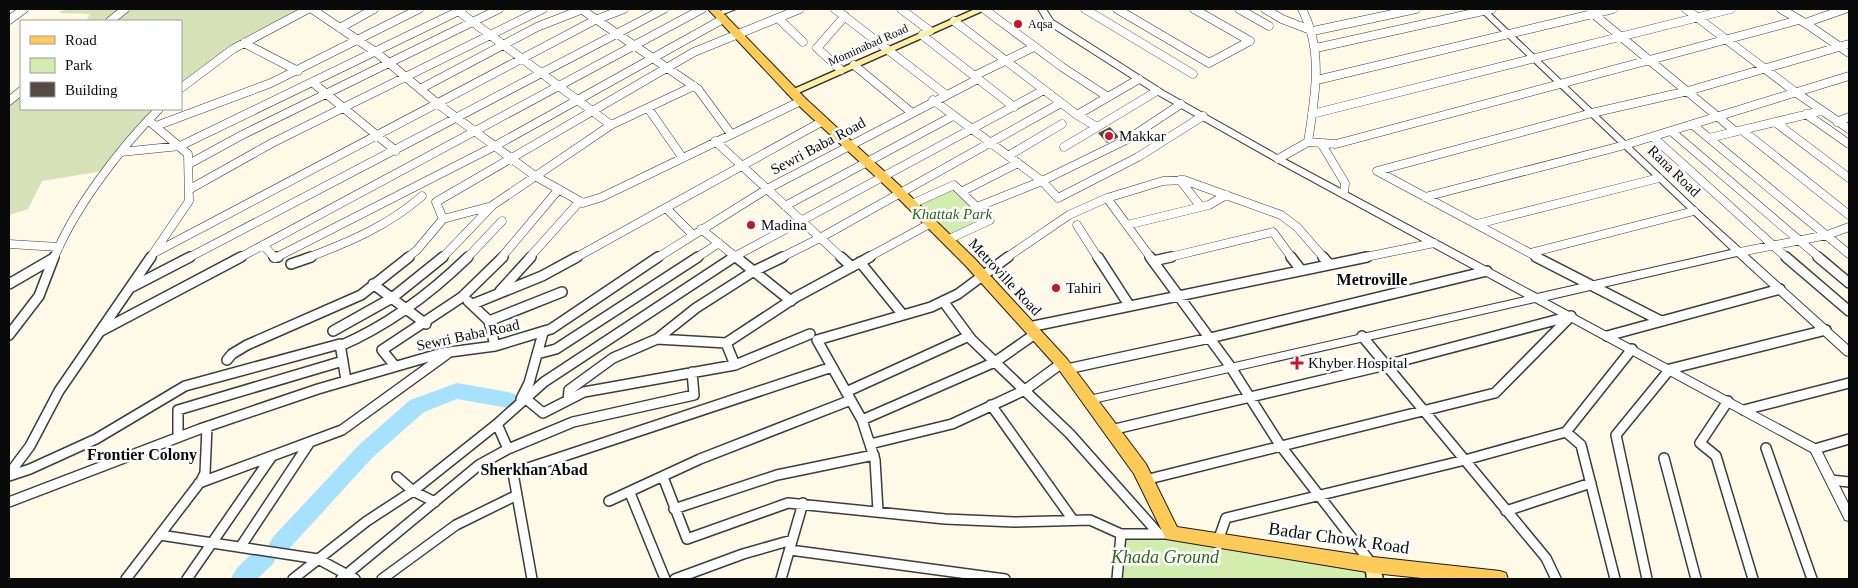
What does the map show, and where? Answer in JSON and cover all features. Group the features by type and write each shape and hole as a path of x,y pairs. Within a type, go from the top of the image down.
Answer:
{"main road":[{"name":"Mominabad Road","path":"796,96 841,70 980,9"},
{"name":"Metroville Road","path":"721,13 796,96 931,223 1064,366 1145,480 1166,534"},
{"name":"Badar Chowk Road","path":"1166,534 1218,541 1374,572 1500,579"}],"street":[{"path":"9,20 24,9"},
{"path":"111,20 125,9"},
{"path":"182,87 244,43 310,9 390,63 438,104 512,159 536,176 583,203 602,196 731,134 796,96"},
{"path":"340,28 374,9"},
{"path":"156,126 230,100 298,71 420,9"},
{"path":"189,164 328,93 500,9"},
{"path":"190,189 272,143 543,9"},
{"path":"420,89 537,27 582,9 595,20 694,86 731,134"},
{"path":"156,252 595,20 624,9"},
{"path":"132,287 396,151 455,117 664,9"},
{"path":"101,331 476,132 702,9"},
{"path":"436,202 694,52 800,9"},
{"path":"835,9 945,94"},
{"path":"900,9 976,77 1014,107"},
{"path":"980,9 1108,97"},
{"path":"1042,9 1050,22 1180,104 1278,159 1815,449 1849,516"},
{"path":"1085,9 1194,74"},
{"path":"1117,9 1209,63 1250,41 1194,9"},
{"path":"1239,9 1269,26"},
{"path":"1265,9 1282,19 1313,31 1401,10 1416,9"},
{"path":"1296,9 1303,10 1313,31 1316,48 1316,80 1308,142"},
{"path":"1316,48 1486,9"},
{"name":"Rana Road","path":"1486,9 1560,84 1694,211 1849,352"},
{"path":"1316,80 1590,11 1613,9"},
{"path":"1686,9 1821,111 1849,129"},
{"path":"1312,114 1731,9"},
{"path":"1781,9 1849,53"},
{"path":"1278,159 1308,142 1336,144 1560,84 1652,62 1845,9"},
{"path":"121,152 180,146 461,10 472,22 610,125"},
{"path":"1590,11 1718,116 1849,215"},
{"path":"263,245 275,258 410,191 653,58 721,13"},
{"path":"841,70 817,48 845,16"},
{"path":"778,18 803,42"},
{"path":"954,21 1076,115 1097,127"},
{"path":"244,43 298,71"},
{"path":"1661,321 1591,286 1377,170 1592,113 1688,91 1849,44"},
{"name":"Sewri Baba Road","path":"9,502 178,437 346,380 449,352 495,346 542,333 551,329 701,228 767,189 1004,61 1034,47"},
{"path":"854,65 911,112"},
{"path":"1426,197 1653,137 1718,116 1798,94 1849,76"},
{"path":"1076,115 1139,79"},
{"path":"312,82 328,93 396,151"},
{"path":"333,331 352,323 391,298 446,255 483,212 610,125 694,86"},
{"path":"293,579 367,521 413,491 497,424 544,382 735,256 802,222 1044,90"},
{"path":"1064,147 1157,90"},
{"path":"9,101 20,92"},
{"path":"933,100 1042,181 1058,198 1138,157 1203,116"},
{"path":"568,400 569,390 613,358 656,339 696,308 754,271 820,238 992,144 1061,103"},
{"path":"977,207 1042,181 1128,138 1180,104"},
{"path":"648,108 682,157"},
{"path":"9,335 39,297 50,272 52,259 121,152 134,133 158,110"},
{"path":"1709,138 1821,111"},
{"path":"1806,114 1849,144"},
{"path":"786,206 953,116"},
{"path":"1837,122 1849,118"},
{"path":"9,475 30,446 59,391 156,252 189,201 188,154 148,120"},
{"path":"473,304 542,276 823,122"},
{"path":"1775,122 1849,178"},
{"path":"1008,156 1062,124"},
{"path":"1693,125 1849,254"},
{"path":"1671,131 1849,283"},
{"path":"1653,137 1772,245 1849,311"},
{"path":"715,141 820,238 856,265 903,315"},
{"path":"1321,142 1345,183 1344,194"},
{"path":"961,192 1018,163"},
{"path":"1477,224 1660,178"},
{"path":"1180,180 1200,207"},
{"path":"878,511 874,455 862,420 817,340 903,315 943,301 958,294 981,275 1069,215 1107,198 1163,181 1180,180 1281,215 1297,226 1329,264"},
{"path":"912,204 954,185 990,220 947,240"},
{"path":"395,366 382,350 426,324 463,297 482,278 559,189"},
{"path":"410,191 436,202 443,219"},
{"path":"1127,225 1209,205 1226,195"},
{"path":"291,264 385,226 407,211 422,196"},
{"path":"1107,198 1230,366 1280,446 1374,572"},
{"path":"498,293 580,201"},
{"path":"227,360 232,354 247,345 361,295 417,250 443,219 491,206"},
{"path":"666,208 692,234"},
{"path":"1530,253 1694,211"},
{"path":"9,475 30,469 96,439 185,386 340,344 340,346 374,332 406,310 462,264 502,221"},
{"path":"656,339 726,344 791,301 931,223"},
{"path":"1077,225 1129,305"},
{"path":"701,228 791,301"},
{"path":"1089,400 1362,336 1797,239 1827,235 1849,228"},
{"path":"1153,261 1273,232 1301,270"},
{"path":"537,354 556,349 719,243"},
{"path":"862,420 995,362 1032,330 1129,305 1434,243"},
{"path":"9,244 59,247"},
{"path":"9,284 52,259"},
{"path":"870,444 952,424 1025,390 1064,366 1210,338 1487,271"},
{"path":"373,284 426,324"},
{"path":"1607,336 1780,289"},
{"path":"490,321 562,292"},
{"path":"463,297 490,321 495,346"},
{"path":"943,301 968,336 1070,434 1166,534"},
{"path":"1111,430 1386,365 1571,316"},
{"path":"1145,480 1495,394 1571,316"},
{"path":"1647,579 1616,435 1670,369 1826,330"},
{"path":"521,402 529,383 542,333"},
{"path":"521,402 543,413 584,392 734,365 810,334"},
{"path":"609,501 630,493 700,459 848,396 968,336"},
{"path":"1362,336 1546,558 1556,579"},
{"path":"726,344 734,365"},
{"path":"340,346 346,380"},
{"path":"1218,541 1226,518 1465,460 1566,432 1632,349"},
{"path":"199,484 342,430 449,352"},
{"path":"178,437 178,410 343,361"},
{"path":"532,579 513,473 832,366"},
{"path":"160,535 318,559 347,578 479,465 508,449 573,422 694,395 692,372"},
{"path":"1744,410 1849,383"},
{"path":"1728,401 1700,443 1716,456 1753,579"},
{"path":"991,406 1073,520"},
{"path":"497,424 508,449"},
{"path":"126,579 199,484 205,473 207,427"},
{"path":"1566,432 1581,445 1615,579"},
{"path":"1815,449 1849,439"},
{"path":"241,546 311,442"},
{"path":"1766,448 1812,579"},
{"path":"674,510 777,475 874,455"},
{"path":"187,579 272,456"},
{"path":"1664,458 1696,579"},
{"path":"397,477 413,491 435,502"},
{"path":"663,477 674,510 687,539 788,503 803,503 945,519 1014,522 1090,520 1121,534 1166,534"},
{"path":"1831,480 1849,482"},
{"path":"1506,510 1591,483"},
{"path":"630,493 665,579"},
{"path":"382,579 456,525 517,495"},
{"path":"781,579 803,503"},
{"path":"1117,579 1121,534"},
{"path":"675,579 743,554 791,545 1005,579"}],"green space":[{"path":"64,9 308,9 233,49 182,87 182,20 87,20 90,14 59,13"},
{"path":"20,92 20,110 158,110 109,170 42,181 28,209 9,215 9,101"},
{"name":"Khattak Park","path":"954,185 990,220 947,240 912,204"},
{"name":"Khada Ground","path":"1157,533 1370,567 1372,579 1117,579 1123,535"}],"building":[{"name":"Makkar","path":"1110,127 1119,137 1107,143 1098,133"}],"waterway":[{"path":"280,544 366,451 417,406 457,391 508,400"},
{"path":"242,579 265,557"}],"place":[{"name":"Aqsa","path":"1018,24"},
{"name":"Makkar","path":"1109,136"},
{"name":"Madina","path":"751,225"},
{"name":"Tahiri","path":"1056,288"},
{"name":"Khyber Hospital","path":"1297,363"}],"district":[{"name":"Metroville","path":"1372,279"},
{"name":"Frontier Colony","path":"142,454"},
{"name":"Sherkhan Abad","path":"534,469"}]}
